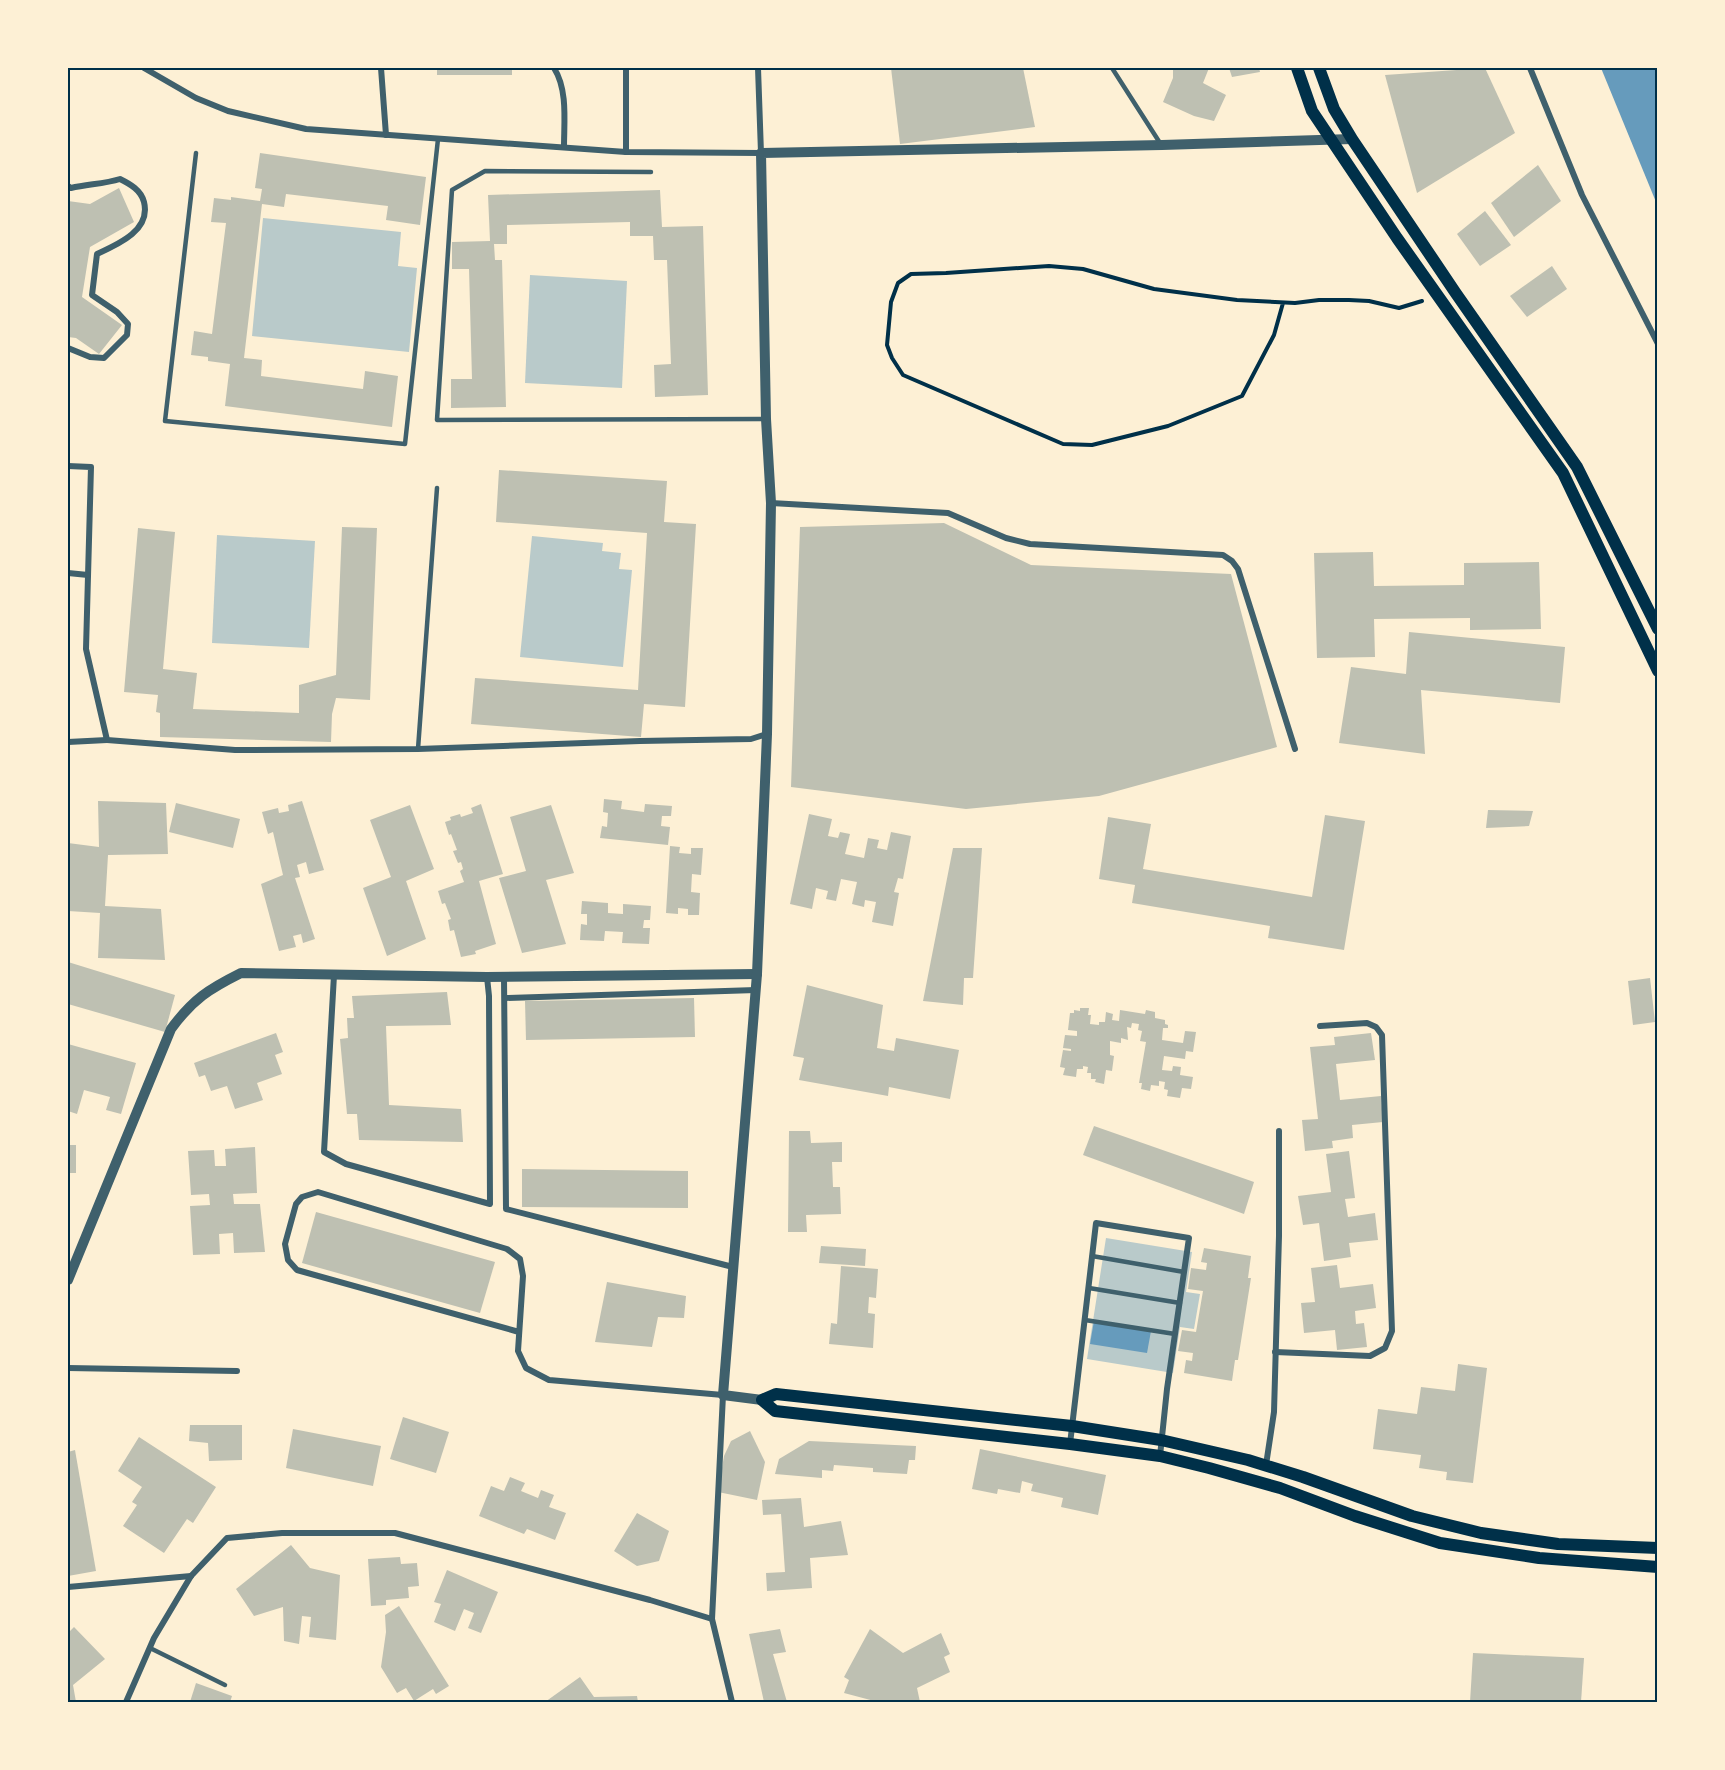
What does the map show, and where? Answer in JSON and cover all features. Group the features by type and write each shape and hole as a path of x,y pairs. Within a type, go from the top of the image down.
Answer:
{"main road":[{"path":"1297,68 1312,111 1397,238 1563,473 1658,671"},
{"path":"1319,68 1334,109 1352,139 1577,467 1658,629"},
{"path":"1658,1548 1558,1544 1481,1533 1412,1516 1266,1465 1190,1445 1161,1440 1072,1426 776,1394 762,1400 776,1412 1160,1456 1280,1488 1355,1516 1440,1543 1539,1558 1658,1568"}],"street":[{"path":"144,68 196,98 228,111 306,129 626,152 761,153 1352,139"},
{"path":"381,68 386,135"},
{"path":"554,68 558,73 564,95 564,147"},
{"path":"626,68 626,152"},
{"path":"732,1702 711,1619 723,1395 756,990 767,734 771,503 766,418 758,68"},
{"path":"1530,68 1582,195 1658,344"},
{"path":"68,186 71,188 88,184 104,184 120,179 131,184 142,196 147,213 141,225 128,237 97,254 92,295 117,312 128,324 127,335 104,358 90,357 68,348"},
{"path":"68,466 91,467 86,649 107,740"},
{"path":"771,503 948,513 1006,538 1030,544 1223,555 1238,569 1296,749"},
{"path":"68,573 88,575"},
{"path":"68,742 107,740 235,750 418,749 640,741 751,740 767,734"},
{"path":"68,1280 171,1029 186,1008 212,988 242,974 504,977 757,974"},
{"path":"334,975 324,1152 346,1164 490,1204 487,977"},
{"path":"504,977 506,1209 734,1267"},
{"path":"505,998 756,990"},
{"path":"1275,1352 1370,1356 1385,1348 1392,1331 1382,1035 1376,1027 1367,1023 1320,1026"},
{"path":"1266,1465 1274,1412 1279,1236 1279,1131"},
{"path":"519,1332 297,1270 288,1260 285,1244 296,1204 302,1197 318,1192 507,1249 520,1259 523,1276 518,1351 526,1368 549,1380 762,1400"},
{"path":"1070,1444 1096,1223 1189,1238 1160,1456"},
{"path":"68,1368 237,1371"},
{"path":"126,1702 150,1648 191,1576 227,1538 282,1533 395,1533 650,1600 711,1619"},
{"path":"68,1587 191,1576"}],"lane":[{"path":"1112,68 1162,145"},
{"path":"196,153 165,421 405,444 438,139"},
{"path":"651,172 484,171 453,190 436,420 766,418"},
{"path":"418,749 437,488"},
{"path":"1092,1257 1184,1272"},
{"path":"1089,1288 1180,1303"},
{"path":"1085,1320 1175,1334"},
{"path":"150,1648 225,1685"}],"path":[{"path":"1283,303 1274,335 1242,396 1168,426 1092,445 1063,444 903,375 887,345 891,302 898,284 911,274 1049,266 1083,269 1154,289 1186,295 1237,300 1283,303 1319,300 1359,301 1399,308 1440,296"}],"shaded area":[{"path":"263,218 401,232 398,266 417,268 409,352 252,336"},
{"path":"530,275 627,281 622,388 525,383"},
{"path":"217,535 315,541 309,648 212,643"},
{"path":"532,536 603,543 602,551 621,553 619,569 632,570 623,667 520,657"},
{"path":"1106,1238 1192,1252 1186,1292 1200,1294 1194,1329 1180,1327 1173,1373 1087,1359"}],"water":[{"path":"1601,68 1657,68 1657,204 1656,202"},
{"path":"1094,1321 1151,1331 1147,1353 1090,1344"}],"building":[{"path":"437,68 512,68 512,75 437,75"},
{"path":"891,68 1023,68 1035,127 900,144"},
{"path":"1173,68 1209,68 1203,83 1226,95 1214,121 1194,116 1163,102 1173,78"},
{"path":"1229,68 1259,68 1260,72 1232,77"},
{"path":"1485,68 1515,133 1417,193 1385,75"},
{"path":"260,153 426,177 420,225 386,220 388,206 286,194 284,207 262,204 244,358 262,360 261,376 363,389 365,371 398,376 392,427 225,406 230,364 208,361 208,357 191,355 194,331 212,334 226,223 211,222 214,198 231,200 231,197 260,201 262,189 255,188"},
{"path":"1538,165 1561,201 1514,237 1491,203"},
{"path":"119,188 134,222 90,247 82,297 122,325 99,354 76,338 68,337 68,201 90,204"},
{"path":"660,190 662,227 703,226 708,395 655,397 654,365 671,364 667,260 654,260 653,236 630,236 630,222 507,225 507,244 494,244 495,260 502,260 506,407 451,408 451,379 472,379 469,269 452,269 452,242 490,241 488,195"},
{"path":"1485,211 1511,245 1480,266 1457,234"},
{"path":"1552,266 1567,289 1527,317 1510,296"},
{"path":"499,470 667,481 664,522 696,524 685,707 644,704 641,737 471,724 475,678 638,690 647,533 496,522"},
{"path":"944,523 1031,565 1231,574 1277,747 1099,796 966,809 791,787 800,527"},
{"path":"342,527 377,528 370,700 336,698 332,714 331,742 160,737 160,713 156,712 158,695 124,692 138,528 175,532 163,669 197,673 193,709 299,713 299,685 336,675"},
{"path":"1373,552 1374,586 1464,585 1464,563 1539,562 1541,629 1470,630 1470,618 1374,619 1375,657 1317,658 1314,553"},
{"path":"1409,632 1565,647 1560,703 1421,690 1425,754 1339,743 1351,667 1406,674"},
{"path":"604,799 622,801 621,809 644,812 645,804 672,806 671,816 662,816 661,826 670,827 668,845 600,838 602,826 607,827 608,813 603,812"},
{"path":"98,801 166,803 168,854 108,855 105,906 161,909 165,960 98,958 100,913 68,911 68,843 99,847"},
{"path":"302,801 324,870 309,874 306,862 297,865 300,877 295,878 315,939 303,943 301,934 293,936 296,947 279,951 261,884 283,875 273,832 268,834 262,812 278,808 279,813 289,811 288,805"},
{"path":"176,803 240,819 233,848 169,832"},
{"path":"481,804 503,874 479,881 496,944 475,951 476,954 461,957 454,930 450,931 448,920 451,919 445,903 442,904 438,891 464,882 460,871 463,869 461,862 458,863 453,851 457,850 445,822 451,820 450,817 460,814 461,817 473,813 471,808"},
{"path":"410,805 434,869 406,881 426,939 387,956 363,888 391,877 370,820"},
{"path":"551,805 574,873 546,880 566,944 522,953 499,878 526,871 510,817"},
{"path":"1488,810 1533,811 1529,826 1486,828"},
{"path":"809,814 832,819 828,836 838,838 840,832 850,834 845,854 864,858 868,838 879,840 877,848 887,850 891,832 911,836 903,879 898,878 894,892 899,893 893,926 872,922 876,902 865,900 864,907 852,904 857,882 841,879 836,901 826,899 828,891 816,888 812,909 790,904"},
{"path":"1325,815 1365,821 1344,950 1268,938 1270,926 1132,903 1135,885 1099,879 1108,817 1151,824 1143,869 1312,897"},
{"path":"670,846 680,847 679,853 691,854 691,848 703,848 701,875 692,874 691,892 700,893 699,915 688,915 688,909 678,908 678,914 666,913"},
{"path":"953,848 982,848 973,978 964,978 963,1005 923,1001"},
{"path":"582,901 608,903 608,913 623,914 623,904 651,906 650,920 644,920 643,928 650,928 649,944 622,943 623,932 605,931 604,941 580,940 581,924 587,925 587,914 581,914"},
{"path":"68,962 175,995 165,1032 68,1004"},
{"path":"1650,978 1655,1022 1633,1025 1628,981"},
{"path":"807,985 883,1005 877,1048 894,1051 896,1038 959,1050 950,1099 889,1087 888,1096 799,1080 804,1058 793,1056"},
{"path":"447,992 451,1025 386,1026 389,1105 461,1109 463,1142 359,1140 357,1114 347,1114 340,1039 348,1038 347,1018 354,1018 352,996"},
{"path":"694,998 695,1037 526,1040 525,1001"},
{"path":"1080,1008 1089,1008 1090,1024 1099,1025 1099,1022 1105,1022 1106,1012 1113,1014 1112,1020 1119,1021 1120,1010 1145,1014 1146,1010 1155,1012 1155,1018 1165,1020 1165,1024 1168,1025 1168,1028 1163,1028 1162,1040 1183,1043 1185,1031 1196,1032 1193,1052 1186,1051 1185,1059 1164,1056 1162,1070 1172,1071 1173,1066 1181,1067 1180,1075 1193,1077 1191,1089 1182,1088 1180,1098 1167,1096 1168,1090 1164,1089 1165,1082 1159,1081 1159,1086 1151,1085 1150,1091 1141,1089 1142,1083 1139,1083 1146,1042 1140,1041 1142,1031 1138,1030 1139,1024 1132,1023 1131,1028 1127,1027 1128,1040 1121,1038 1121,1043 1110,1041 1110,1055 1114,1056 1112,1071 1106,1070 1104,1084 1091,1079 1091,1073 1087,1073 1088,1067 1083,1066 1083,1069 1077,1069 1076,1077 1063,1075 1065,1068 1060,1067 1063,1050 1071,1051 1071,1049 1063,1048 1065,1035 1077,1036 1077,1031 1068,1030 1070,1013 1074,1013 1074,1010 1080,1011"},
{"path":"276,1033 283,1052 275,1055 282,1074 257,1083 263,1100 235,1109 227,1086 211,1091 205,1075 199,1077 194,1063"},
{"path":"1371,1033 1375,1060 1336,1064 1340,1100 1381,1096 1383,1122 1352,1125 1353,1138 1332,1141 1333,1148 1305,1151 1302,1120 1318,1119 1310,1047 1335,1045 1334,1037"},
{"path":"68,1044 136,1063 121,1114 106,1110 110,1097 84,1090 77,1114 68,1111"},
{"path":"1094,1126 1254,1182 1244,1214 1083,1155"},
{"path":"789,1131 810,1131 811,1143 842,1142 842,1162 832,1162 833,1187 840,1187 841,1214 806,1215 807,1232 788,1232"},
{"path":"68,1145 76,1145 76,1173 68,1173"},
{"path":"255,1147 257,1193 233,1194 234,1204 260,1204 265,1252 234,1253 233,1233 219,1234 220,1254 193,1255 190,1206 210,1205 209,1194 191,1195 188,1151 214,1150 215,1166 226,1166 225,1149"},
{"path":"1349,1151 1355,1198 1345,1199 1348,1217 1375,1213 1378,1240 1349,1243 1351,1257 1324,1261 1319,1223 1303,1225 1298,1196 1331,1192 1326,1154"},
{"path":"522,1169 688,1171 688,1208 522,1207"},
{"path":"316,1212 495,1262 480,1313 302,1263"},
{"path":"821,1246 866,1249 865,1266 819,1263"},
{"path":"1204,1248 1251,1256 1248,1278 1251,1278 1238,1360 1235,1360 1232,1381 1184,1373 1186,1360 1192,1361 1193,1353 1178,1351 1182,1330 1196,1332 1203,1291 1188,1289 1191,1268 1206,1270 1207,1263 1201,1262"},
{"path":"1337,1265 1340,1288 1373,1284 1376,1308 1355,1311 1356,1324 1364,1323 1367,1347 1337,1350 1335,1330 1304,1333 1301,1303 1315,1302 1311,1268"},
{"path":"841,1266 878,1269 876,1298 869,1297 868,1313 875,1314 873,1348 829,1344 831,1323 837,1324"},
{"path":"607,1282 686,1296 684,1318 658,1317 652,1347 595,1342"},
{"path":"1458,1364 1487,1368 1473,1483 1446,1480 1447,1472 1419,1468 1421,1455 1373,1449 1378,1409 1417,1414 1421,1387 1455,1391"},
{"path":"403,1417 449,1432 436,1473 390,1459"},
{"path":"190,1425 242,1425 242,1460 209,1461 208,1443 189,1441"},
{"path":"293,1429 381,1446 373,1486 286,1468"},
{"path":"750,1431 765,1462 757,1500 718,1492 724,1456 731,1441"},
{"path":"139,1437 216,1487 193,1523 187,1519 164,1553 123,1526 137,1505 132,1502 142,1487 118,1471"},
{"path":"809,1441 916,1446 915,1460 909,1460 907,1474 873,1472 873,1468 834,1465 833,1471 822,1470 822,1478 775,1474 779,1459"},
{"path":"980,1449 1106,1475 1098,1515 1061,1507 1063,1498 1031,1491 1033,1484 1022,1481 1020,1493 998,1489 997,1494 972,1489"},
{"path":"75,1450 96,1571 68,1576 68,1452"},
{"path":"510,1477 525,1483 521,1491 538,1498 541,1490 554,1495 549,1507 566,1513 555,1540 527,1529 524,1534 479,1516 491,1486 504,1491"},
{"path":"801,1498 804,1527 841,1521 848,1555 810,1558 812,1588 767,1591 766,1573 785,1572 781,1514 763,1515 762,1500"},
{"path":"637,1513 669,1531 659,1561 637,1566 614,1551"},
{"path":"291,1545 310,1568 340,1575 336,1640 309,1637 311,1617 302,1616 299,1644 284,1641 283,1607 254,1616 236,1589"},
{"path":"400,1557 401,1564 417,1563 419,1586 408,1587 409,1598 386,1600 386,1605 371,1606 368,1559"},
{"path":"447,1570 498,1592 481,1633 468,1628 474,1613 464,1609 455,1631 434,1622 441,1604 434,1602"},
{"path":"399,1606 449,1686 436,1694 433,1689 414,1701 406,1688 397,1693 381,1667 386,1632 385,1615"},
{"path":"74,1627 105,1659 73,1685 76,1702 68,1702 68,1633"},
{"path":"780,1629 786,1652 773,1654 787,1702 764,1702 749,1634"},
{"path":"870,1629 903,1653 941,1633 950,1654 944,1657 950,1672 917,1688 920,1702 878,1702 844,1693 849,1680 844,1677"},
{"path":"1473,1653 1584,1658 1581,1702 1470,1702"},
{"path":"580,1677 594,1697 637,1696 638,1702 545,1702"},
{"path":"196,1683 232,1696 230,1702 190,1702"}]}
